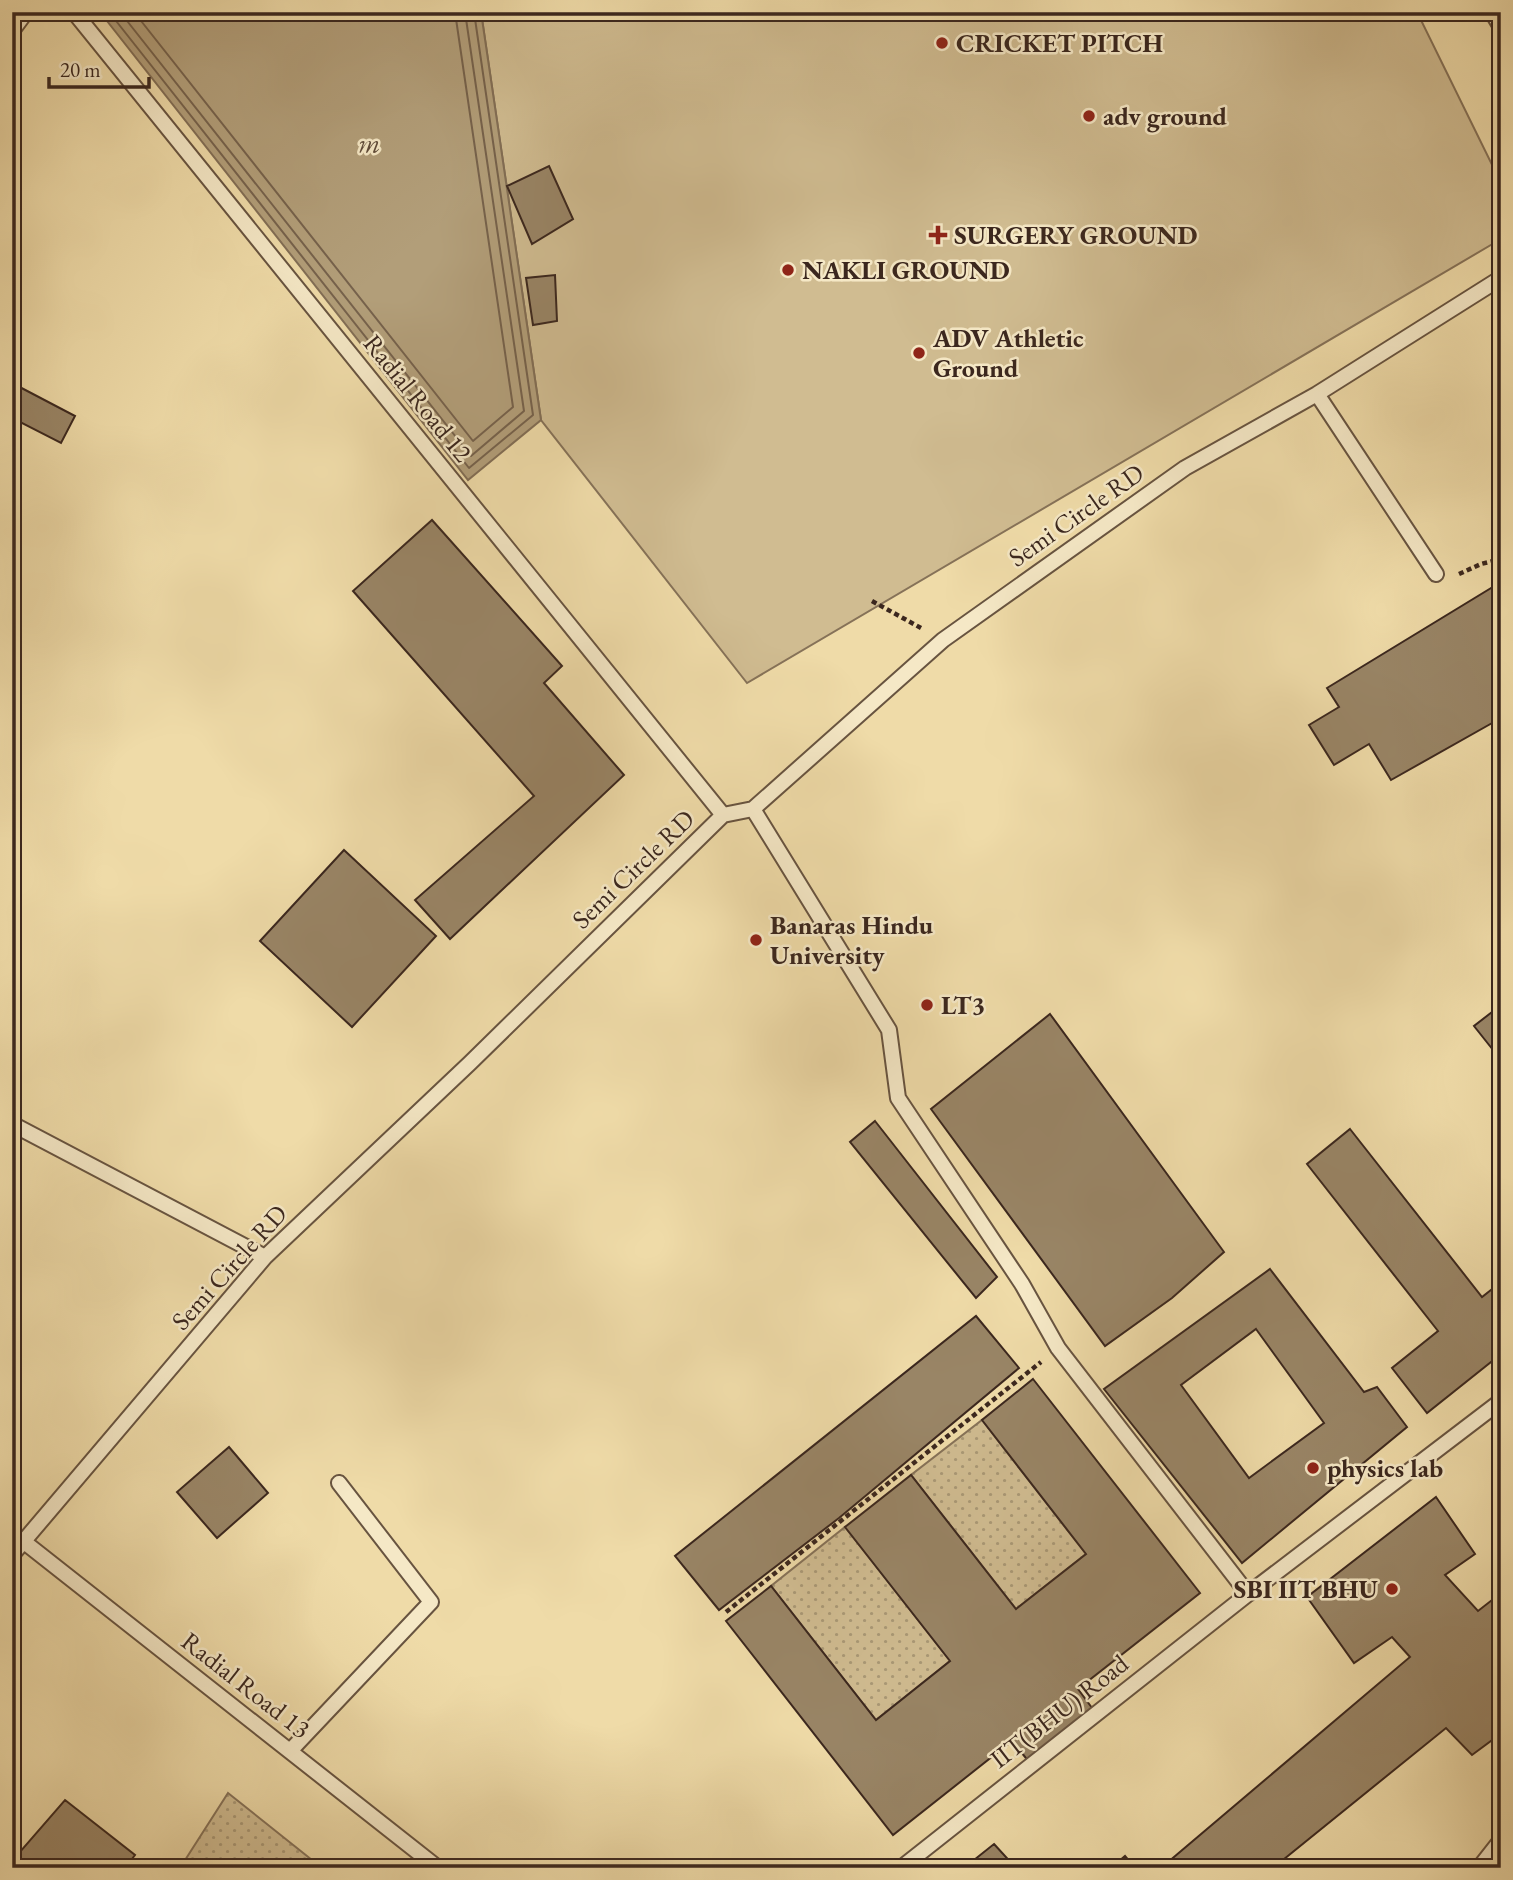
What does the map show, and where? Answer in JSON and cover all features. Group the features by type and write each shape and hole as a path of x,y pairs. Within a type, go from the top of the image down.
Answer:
{"lane":[{"path":"12,31 26,12"},
{"name":"Radial Road 12","path":"74,12 723,815"},
{"path":"1492,12 1501,27"},
{"name":"Semi Circle RD","path":"12,1555 265,1257 480,1053 723,815 753,809 943,640 1185,468 1317,394 1501,278"},
{"path":"1317,394 1436,575"},
{"path":"753,809 888,1030 898,1098 1022,1284 1058,1348 1248,1594"},
{"path":"12,1125 265,1257"},
{"name":"IIT(BHU) Road","path":"901,1868 1248,1594 1501,1401"},
{"path":"290,1751 431,1602 340,1483"},
{"name":"Radial Road 13","path":"23,1541 438,1868"},
{"path":"1479,1868 1501,1840"}],"path":[{"path":"1460,574 1481,564 1501,559"},
{"path":"872,601 943,640"},
{"path":"726,1612 1058,1348"}],"shaded area":[{"name":"ADV Athletic Ground","path":"481,12 1417,12 1501,183 1501,239 747,683 541,420"},
{"path":"982,1420 1086,1554 1016,1609 911,1475"},
{"path":"845,1527 950,1661 876,1720 771,1586"},
{"path":"228,1793 322,1868 180,1868"}],"water":[{"name":"m","path":"100,12 481,12 541,420 468,480"}],"building":[{"path":"549,166 573,219 532,244 507,186"},
{"path":"555,275 557,321 533,325 526,278"},
{"path":"12,383 75,416 61,443 12,418"},
{"path":"432,520 562,666 544,683 624,775 450,939 415,900 534,796 353,591"},
{"path":"1501,582 1501,718 1391,780 1369,744 1334,765 1309,725 1339,707 1327,688"},
{"path":"344,850 436,936 352,1027 260,941"},
{"path":"1501,1005 1501,1060 1474,1026"},
{"path":"1050,1014 1224,1252 1172,1298 1105,1346 931,1109"},
{"path":"875,1121 997,1277 976,1298 850,1142"},
{"path":"1350,1129 1482,1297 1501,1282 1501,1354 1427,1413 1392,1368 1438,1331 1307,1164"},
{"path":"1270,1269 1364,1392 1377,1387 1407,1427 1242,1563 1104,1389","holes":["1256,1329 1324,1423 1249,1478 1181,1385"]},
{"path":"976,1316 1019,1368 839,1518 719,1610 675,1556"},
{"path":"1033,1379 1200,1593 1078,1689 1095,1712 1030,1763 1012,1741 893,1835 726,1621 771,1586 876,1720 950,1661 845,1527 911,1475 1016,1609 1086,1554 982,1420"},
{"path":"229,1447 268,1493 217,1538 177,1492"},
{"path":"1436,1497 1475,1554 1445,1575 1478,1611 1501,1593 1501,1746 1495,1738 1472,1755 1446,1728 1273,1868 1161,1868 1410,1657 1392,1637 1354,1663 1307,1597"},
{"path":"65,1800 135,1855 125,1868 12,1868 12,1861"},
{"path":"994,1844 1016,1868 964,1868"},
{"path":"1125,1856 1135,1868 1111,1868"}],"place":[{"name":"CRICKET PITCH","path":"942,43"},
{"name":"adv ground","path":"1089,116"},
{"name":"SURGERY GROUND","path":"938,235"},
{"name":"NAKLI GROUND","path":"788,270"},
{"name":"ADV Athletic Ground","path":"919,353"},
{"name":"Banaras Hindu University","path":"756,940"},
{"name":"LT3","path":"927,1005"},
{"name":"physics lab","path":"1313,1468"},
{"name":"SBI IIT BHU","path":"1392,1589"}]}
